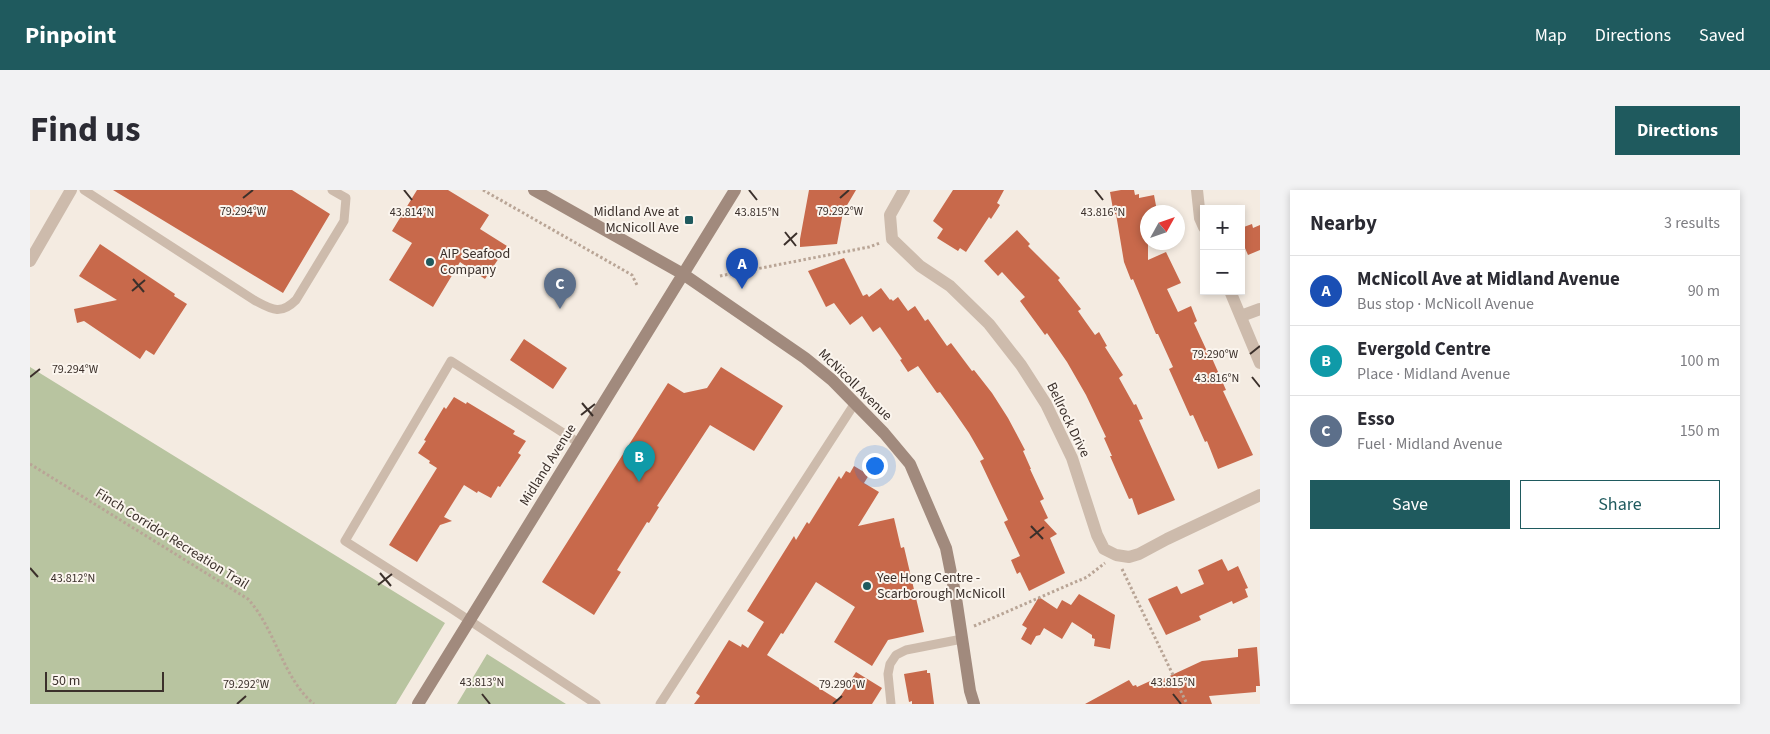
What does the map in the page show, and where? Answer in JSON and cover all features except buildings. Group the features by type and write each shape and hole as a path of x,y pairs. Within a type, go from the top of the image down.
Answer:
{"main road":[{"name":"McNicoll Avenue","path":"534,190 683,274 805,358 832,380 884,433 910,464 946,548 970,691 974,704"},
{"name":"Midland Avenue","path":"418,704 735,190"}],"street":[{"path":"30,261 71,190"},
{"path":"892,238 890,215 904,190"},
{"path":"1197,190 1200,218"},
{"name":"Bellrock Drive","path":"892,238 920,266 950,286 989,324 1021,365 1046,404 1072,458 1096,534 1104,549 1116,555"},
{"path":"1232,295 1260,362"},
{"path":"1241,316 1260,309"},
{"path":"1116,555 1129,557 1139,554 1260,495"}],"lane":[{"path":"84,190 254,300 269,308 280,310 289,307 296,300 344,221 346,198 332,190"},
{"path":"579,442 451,361 344,541 470,620 596,704"},
{"path":"660,704 855,403"},
{"path":"891,704 888,674 890,664 896,655 906,650 962,635"}],"path":[{"path":"483,190 632,275 638,288"},
{"path":"720,276 870,247 892,238"},
{"name":"Finch Corridor Recreation Trail","path":"30,464 248,599 264,619 300,691 314,704"},
{"path":"962,635 1087,577 1116,555 1187,704"}],"green space":[{"path":"30,367 445,623 396,704 30,704"},
{"path":"487,654 566,704 457,704"}],"place":[{"name":"Midland Ave at McNicoll Ave","path":"689,220"},
{"name":"AIP Seafood Company","path":"430,262"},
{"name":"McNicoll Ave at Midland Avenue","path":"742,289"},
{"name":"Esso","path":"560,309"},
{"name":"Evergold Centre","path":"639,482"},
{"name":"Yee Hong Centre - Scarborough McNicoll","path":"867,586"}]}
